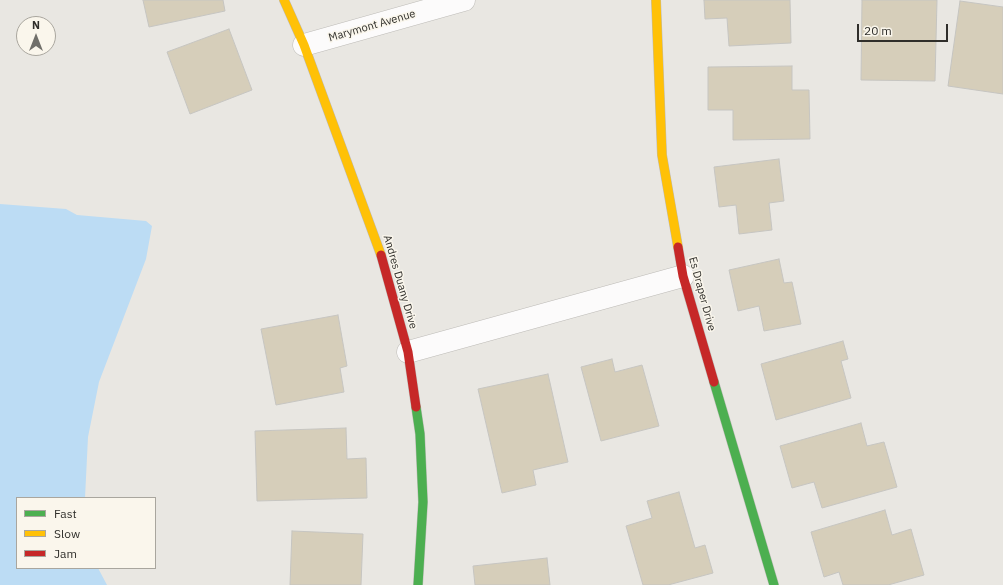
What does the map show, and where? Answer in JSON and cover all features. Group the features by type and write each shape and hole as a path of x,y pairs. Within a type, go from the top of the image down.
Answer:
{"street":[{"name":"Andres Duany Drive","path":"284,0 304,45 380,251 408,352 420,434 422,487 418,585"},
{"name":"Marymont Avenue","path":"304,45 464,0"},
{"name":"Es Draper Drive","path":"656,0 662,155 683,276 774,585"},
{"path":"408,352 683,276"}],"water":[{"path":"0,204 66,209 77,215 146,221 152,226 146,259 99,382 88,437 85,497 16,497 16,569 99,569 107,585 0,585"}],"building":[{"path":"143,0 223,0 225,11 149,27"},
{"path":"704,0 790,0 791,43 729,46 727,18 705,19"},
{"path":"862,0 937,0 935,81 861,80"},
{"path":"960,1 1003,7 1003,94 948,86"},
{"path":"229,29 252,90 190,114 167,52"},
{"path":"792,66 792,90 809,90 810,139 733,140 733,110 708,110 708,67"},
{"path":"779,159 784,201 769,203 772,230 739,234 736,205 719,207 714,167"},
{"path":"779,259 784,283 792,282 801,324 764,331 759,306 738,311 729,270"},
{"path":"338,315 347,366 340,368 344,392 276,405 261,329"},
{"path":"843,341 848,359 841,361 851,398 776,420 761,364"},
{"path":"612,359 615,372 642,365 659,426 601,441 581,367"},
{"path":"548,374 568,462 533,470 536,485 502,493 478,389"},
{"path":"861,423 867,446 884,442 897,487 822,508 814,482 792,488 780,446"},
{"path":"346,428 347,459 366,458 367,498 257,501 255,431"},
{"path":"679,492 695,548 705,545 713,573 668,585 643,585 626,526 652,518 647,501"},
{"path":"885,510 892,535 911,529 924,575 888,585 843,585 839,572 824,577 811,532"},
{"path":"292,531 363,534 361,585 290,585"},
{"path":"547,558 550,585 475,585 473,566"}],"traffic: fast":[{"path":"714,382 774,585"},
{"path":"416,407 420,434 423,502 418,585"}],"traffic: slow":[{"path":"284,0 304,45 381,255"},
{"path":"656,0 662,155 678,247"}],"traffic: jam":[{"path":"678,247 683,276 714,382"},
{"path":"381,255 408,352 416,407"}]}
